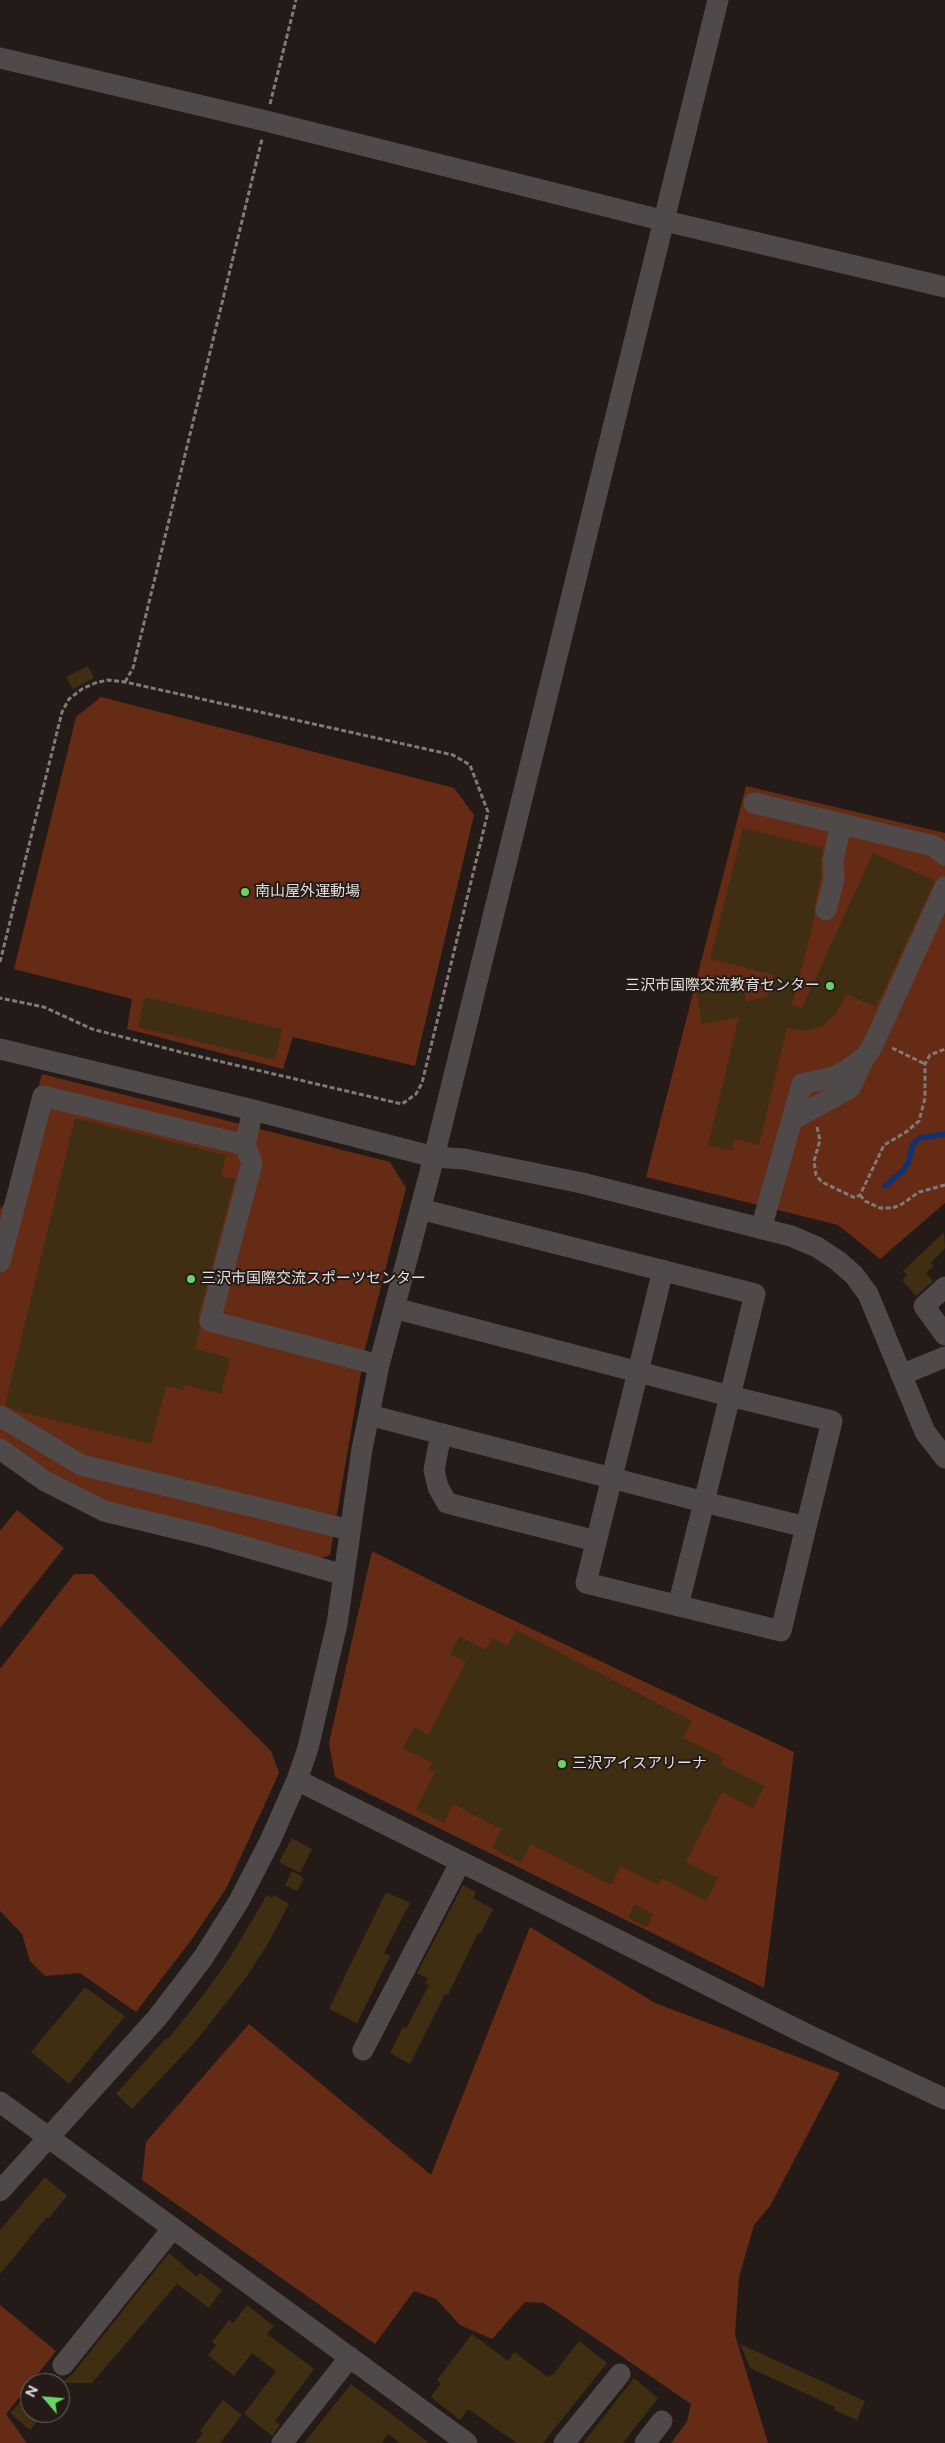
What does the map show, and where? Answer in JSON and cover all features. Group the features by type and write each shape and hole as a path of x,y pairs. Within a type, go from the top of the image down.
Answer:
{"street":[{"path":"0,2191 157,2018 203,1958 239,1901 270,1841 297,1780 322,1690 337,1624 362,1449 380,1364 434,1157 666,221 718,0"},
{"path":"0,58 266,121 666,221 945,287"},
{"path":"754,803 934,846 945,855"},
{"path":"826,910 834,879 833,861 841,824"},
{"path":"761,1229 799,1116 850,1088 945,887"},
{"path":"0,1049 253,1110 434,1157 464,1158 526,1170 791,1236 817,1247 838,1261 854,1275 872,1303 925,1432 945,1458"},
{"path":"0,1262 43,1096 245,1145"},
{"path":"253,1110 245,1145 252,1164 210,1321 380,1364"},
{"path":"420,1209 755,1294 678,1606"},
{"path":"394,1308 638,1372 730,1396 832,1421 781,1631 586,1583 596,1541 612,1478 638,1372 663,1270"},
{"path":"945,1287 924,1306 945,1335"},
{"path":"901,1375 945,1356"},
{"path":"369,1415 806,1527"},
{"path":"0,1416 81,1465 350,1530"},
{"path":"441,1434 434,1470 438,1487 447,1503 596,1541"},
{"path":"0,1449 44,1481 104,1511 207,1536 344,1576"},
{"path":"297,1780 804,2033 945,2099"},
{"path":"364,2050 460,1863"},
{"path":"0,2102 467,2443"},
{"path":"63,2365 173,2228"},
{"path":"282,2443 350,2357"},
{"path":"564,2443 620,2374"},
{"path":"645,2443 662,2421"}],"path":[{"path":"125,682 133,668 296,0"},
{"path":"0,962 62,712 69,700 82,688 108,680 125,682 453,755 470,765 488,812 422,1083 416,1094 402,1104 101,1031 44,1007 0,998"},
{"path":"870,1048 925,1064"},
{"path":"799,1116 819,1132 819,1147 814,1161 816,1175 822,1182 855,1198 860,1195 884,1145 906,1132 923,1112 925,1064 930,1055 945,1049"},
{"path":"860,1195 880,1208 893,1208 919,1192 945,1185"}],"shaded area":[{"name":"南山屋外運動場","path":"101,697 454,788 474,815 415,1066 293,1037 283,1069 127,1029 132,999 14,969 76,717"},
{"path":"746,786 945,833 945,1203 880,1259 838,1225 646,1177"},
{"name":"三沢市国際交流スポーツセンター","path":"42,1074 390,1162 406,1188 365,1349 330,1555 321,1558 148,1516 63,1487 0,1440 0,1209 9,1198"},
{"path":"17,1510 64,1548 0,1628 0,1531"},
{"name":"三沢アイスアリーナ","path":"372,1551 466,1598 794,1752 764,1988 335,1777 329,1743"},
{"path":"74,1574 93,1574 271,1751 279,1773 227,1887 192,1939 136,2012 80,1973 45,1976 30,1961 22,1934 0,1911 0,1669"},
{"path":"530,1927 655,2003 840,2073 770,2206 754,2225 739,2277 735,2335 768,2443 671,2443 687,2422 691,2404 544,2303 525,2302 492,2339 460,2325 436,2299 414,2291 375,2344 142,2180 146,2142 249,2024 431,2175"},
{"path":"0,2305 56,2351 39,2373 20,2373 20,2396 6,2414 27,2443 0,2443"}],"building":[{"path":"88,666 94,678 73,689 66,677"},
{"name":"三沢市国際交流教育センター","path":"743,828 823,848 821,878 814,907 815,915 792,1005 802,1008 873,853 935,881 876,1007 846,994 836,1014 822,1026 804,1031 787,1028 759,1145 734,1139 732,1151 708,1145 739,1017 702,1024 696,990 743,981 746,1001 768,997 774,975 710,959"},
{"path":"145,997 282,1029 275,1060 138,1027"},
{"path":"75,1118 226,1155 221,1176 235,1179 198,1318 200,1328 195,1349 230,1358 221,1394 185,1385 183,1390 166,1386 151,1444 14,1410 5,1405"},
{"path":"944,1232 945,1248 931,1263 934,1266 926,1273 933,1281 916,1296 902,1280 907,1275 903,1271"},
{"path":"516,1630 692,1721 683,1738 724,1758 721,1764 765,1786 753,1808 722,1792 686,1862 718,1878 706,1901 662,1878 658,1885 621,1866 611,1885 531,1844 521,1863 492,1848 501,1829 453,1804 444,1823 416,1809 435,1772 429,1769 432,1763 403,1748 414,1727 428,1735 466,1662 450,1654 460,1636 486,1650 492,1638 507,1646"},
{"path":"292,1838 312,1849 300,1873 279,1862"},
{"path":"292,1871 304,1878 297,1891 285,1885"},
{"path":"463,1885 476,1892 473,1898 493,1909 480,1934 478,1933 448,1995 445,1994 410,2064 390,2053 403,2027 406,2029 429,1985 425,1983 428,1979 417,1973"},
{"path":"386,1892 410,1903 384,1953 390,1956 357,2023 329,2009"},
{"path":"267,1895 272,1898 274,1895 289,1904 267,1945 245,1979 196,2041 132,2109 116,2094 166,2038 168,2039 204,1994 229,1959"},
{"path":"634,1904 653,1914 647,1927 628,1918"},
{"path":"85,1987 125,2016 69,2084 31,2052"},
{"path":"45,2177 67,2196 0,2274 0,2230"},
{"path":"169,2253 197,2277 200,2273 222,2290 209,2308 177,2284 92,2383 70,2383 70,2376"},
{"path":"247,2305 274,2326 267,2334 314,2369 275,2421 280,2425 272,2436 244,2414 276,2371 252,2353 234,2376 208,2355 216,2345 212,2342 229,2320 233,2323"},
{"path":"472,2334 508,2361 514,2352 548,2377 552,2376 579,2341 607,2363 543,2443 517,2443 468,2409 460,2420 431,2397 441,2383 437,2380"},
{"path":"740,2344 865,2401 857,2420 834,2410 835,2407 750,2368"},
{"path":"634,2378 658,2398 623,2443 583,2443"},
{"path":"351,2384 429,2443 400,2443 388,2434 382,2443 304,2443"},
{"path":"223,2400 242,2415 220,2443 195,2443 203,2433 200,2431"},
{"path":"20,2402 20,2422 10,2413"},
{"path":"22,2423 36,2423 30,2430"}],"waterway":[{"path":"885,1186 904,1170 913,1144 920,1138 945,1134"}],"place":[{"name":"南山屋外運動場","path":"245,892"},
{"name":"三沢市国際交流教育センター","path":"830,986"},
{"name":"三沢市国際交流スポーツセンター","path":"191,1279"},
{"name":"三沢アイスアリーナ","path":"562,1764"}]}
